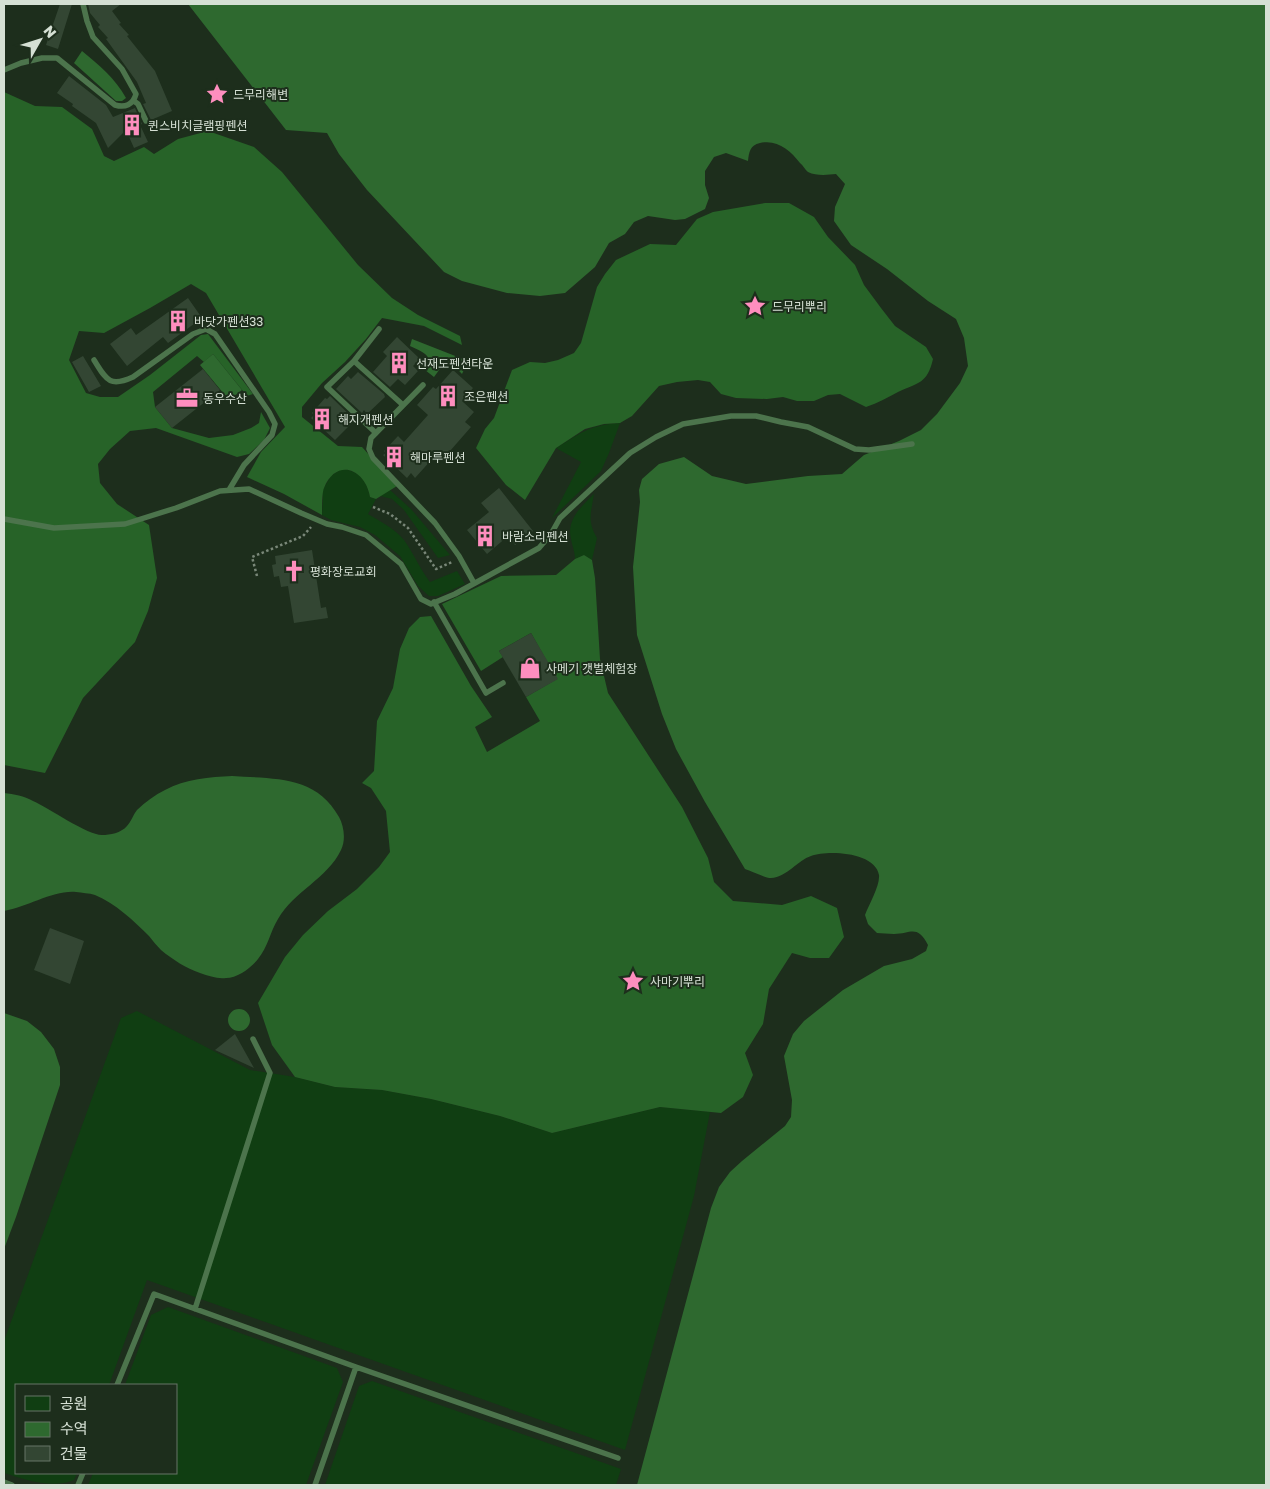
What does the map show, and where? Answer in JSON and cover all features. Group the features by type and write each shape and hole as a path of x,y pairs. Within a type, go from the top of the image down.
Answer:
{"lane":[{"path":"4,70 21,63 42,58 57,58 115,105 122,107 134,101 136,94 122,69 93,37 83,4"},
{"path":"134,101 138,104 146,120"},
{"path":"94,360 104,376 112,382 122,382 133,377 193,334 206,329 214,334 269,412 275,424 272,435 244,465 229,490"},
{"path":"376,433 327,387 354,361 379,329"},
{"path":"354,361 403,405"},
{"path":"423,385 371,438 369,449 373,458 435,523 460,558 474,583"},
{"path":"4,518 54,528 125,524 176,508 220,491 249,489 317,520 366,535 401,564 421,599 431,604 540,548 560,518 630,453 656,437 683,424 724,417 756,416 808,426 855,448 869,450 912,444"},
{"path":"434,602 486,693 503,682"},
{"path":"195,1309 270,1072 253,1039"},
{"path":"118,1384 154,1294 356,1367 618,1458"},
{"path":"315,1485 356,1367"},
{"path":"4,1482 12,1485"}],"path":[{"path":"373,508 390,514 408,528 436,569 460,558"},
{"path":"257,576 252,557 304,536 317,520"}],"green space":[{"path":"620,423 601,471 552,518 581,462 556,448 593,428"},
{"path":"341,469 352,471 361,477 367,486 370,497 376,499 368,514 392,529 404,540 430,582 457,571 465,584 438,596 429,596 418,586 400,556 375,535 360,527 331,520 322,515 322,491 331,476"},
{"path":"390,490 411,509 450,555 438,558 404,510 392,499 380,496"},
{"path":"594,494 591,522 597,538 592,560 584,555 575,559 571,542 571,525 576,514"},
{"path":"137,1011 250,1070 295,1077 335,1087 382,1090 431,1099 500,1116 552,1133 660,1107 710,1112 694,1196 625,1450 147,1280 109,1384 15,1384 15,1474 77,1474 74,1480 66,1483 48,1484 4,1473 4,1341 121,1018"},
{"path":"168,1307 337,1368 343,1382 306,1485 88,1485 93,1474 178,1474 178,1384 125,1384 151,1315"},
{"path":"372,1381 621,1469 616,1485 325,1485 359,1386"}],"shaded area":[{"path":"4,92 35,106 62,107 92,129 104,156 114,161 144,147 154,154 178,139 208,131 254,147 282,172 358,265 392,298 418,315 460,336 462,345 424,326 382,318 366,339 322,383 302,407 302,417 338,446 362,447 397,486 376,499 370,497 367,487 356,473 350,470 343,470 329,479 323,490 322,515 284,494 247,477 261,452 285,427 206,293 191,284 104,333 79,331 69,360 86,393 100,397 118,397 150,375 201,335 208,334 253,394 247,396 213,354 204,362 197,356 153,392 155,407 172,428 209,438 233,435 251,428 259,423 261,412 270,428 264,440 249,454 237,457 156,428 130,431 110,449 98,464 100,483 117,504 149,525 157,578 148,611 135,642 83,698 45,773 4,765"},
{"path":"765,203 789,203 814,217 828,237 855,265 864,285 895,326 926,347 933,359 925,378 917,384 866,407 840,394 828,395 814,401 797,401 783,397 767,399 736,398 721,394 710,382 698,380 659,386 632,416 620,423 604,424 585,429 556,448 525,500 506,485 476,448 485,429 494,418 512,370 530,362 545,363 574,353 581,343 597,287 616,260 650,244 676,245 697,219 713,212"},
{"path":"584,555 592,560 595,578 600,659 608,693 682,807 708,858 714,882 733,901 782,905 811,896 837,908 844,937 829,958 810,958 792,953 769,989 763,1024 745,1053 753,1075 743,1097 721,1113 660,1107 552,1133 500,1116 431,1099 382,1090 335,1087 295,1077 272,1045 258,1003 285,957 303,935 328,911 357,889 379,867 390,852 386,811 371,788 362,783 374,771 377,721 393,688 400,649 409,628 420,617 431,616 471,686 492,717 475,727 487,752 540,721 526,697 557,679 531,633 499,651 503,657 481,671 442,604 501,576 556,575 575,559"}],"water":[{"path":"188,4 1266,4 1266,1485 637,1485 711,1208 719,1187 730,1172 785,1126 791,1117 792,1100 784,1056 793,1034 804,1021 843,990 884,966 912,959 926,951 928,945 917,932 877,933 868,924 865,915 876,890 879,875 876,867 860,857 839,853 819,854 806,858 782,875 771,878 745,869 676,749 662,714 637,635 633,567 640,502 639,490 642,479 659,464 684,457 712,476 746,484 808,476 842,474 864,455 921,430 937,414 960,383 968,366 964,338 956,319 851,245 834,221 835,207 845,184 836,174 818,175 808,172 783,147 766,142 752,147 748,161 726,153 714,157 705,171 705,185 709,198 705,209 685,219 675,220 648,216 634,222 625,234 609,243 595,267 565,293 540,296 507,293 462,281 444,272 367,190 339,154 327,133 286,130"},
{"path":"82,51 112,78 126,98 122,101 116,101 74,63"},
{"path":"412,339 468,361 462,374 454,367 442,366 434,377 425,370 429,361 426,355 410,346"},
{"path":"213,354 242,390 229,400 200,365"},
{"path":"232,776 278,779 306,786 318,793 329,803 341,821 344,833 343,846 335,860 328,869 285,909 275,924 261,954 243,972 230,978 219,978 200,973 185,966 161,950 124,913 93,894 67,892 4,911 4,793 26,798 87,831 105,835 125,828 143,804 173,786 198,779"},
{"path":"239,1009 247,1012 250,1020 247,1028 239,1031 231,1028 228,1020 231,1012"},
{"path":"4,1013 27,1021 41,1032 54,1049 60,1067 60,1085 4,1249"}],"building":[{"path":"60,4 72,4 58,49 46,45"},
{"path":"88,4 121,4 112,11 121,23 119,24 129,35 127,36 155,71 172,111 151,120 143,104 146,103 137,82 106,39 108,38 98,27 100,25 90,13"},
{"path":"69,76 106,105 113,117 135,108 148,142 134,148 126,130 108,148 96,123 57,93"},
{"path":"188,298 202,318 168,343 163,337 127,366 110,344 131,328 136,335"},
{"name":"선재도펜션타운","path":"397,337 420,359 413,366 418,371 405,385 398,379 390,387 373,372 387,356 383,352"},
{"path":"83,356 101,386 89,392 72,362"},
{"name":"동우수산","path":"203,369 220,390 172,428 155,407"},
{"path":"453,370 473,388 462,401 474,412 465,422 471,427 438,463 433,458 415,478 411,473 407,478 383,455 386,453 384,451 398,436 404,442 428,415 417,405 433,387 436,389"},
{"path":"358,372 384,394 385,397 367,414 364,410 362,413 336,389 348,376 351,379"},
{"name":"해지개펜션","path":"330,396 355,420 335,440 311,418 314,415 312,413 325,398 327,399"},
{"path":"499,488 533,531 515,545 508,536 487,554 467,530 489,512 481,503"},
{"path":"312,550 321,608 326,607 328,618 294,623 288,586 281,587 279,576 274,577 272,565 276,564 275,556"},
{"name":"사메기 갯벌체험장","path":"531,633 558,679 526,697 499,651"},
{"path":"50,928 84,941 70,984 34,970"},
{"path":"235,1034 254,1068 215,1050"}],"place":[{"name":"드무리해변","path":"217,94"},
{"name":"퀸스비치글램핑펜션","path":"132,125"},
{"name":"드무리뿌리","path":"755,306"},
{"name":"바닷가펜션33","path":"178,321"},
{"name":"선재도펜션타운","path":"399,363"},
{"name":"조은펜션","path":"448,396"},
{"name":"동우수산","path":"187,398"},
{"name":"해지개펜션","path":"322,419"},
{"name":"해마루펜션","path":"394,457"},
{"name":"바람소리펜션","path":"485,536"},
{"name":"평화장로교회","path":"294,571"},
{"name":"사메기 갯벌체험장","path":"530,668"},
{"name":"사마기뿌리","path":"633,981"}]}
